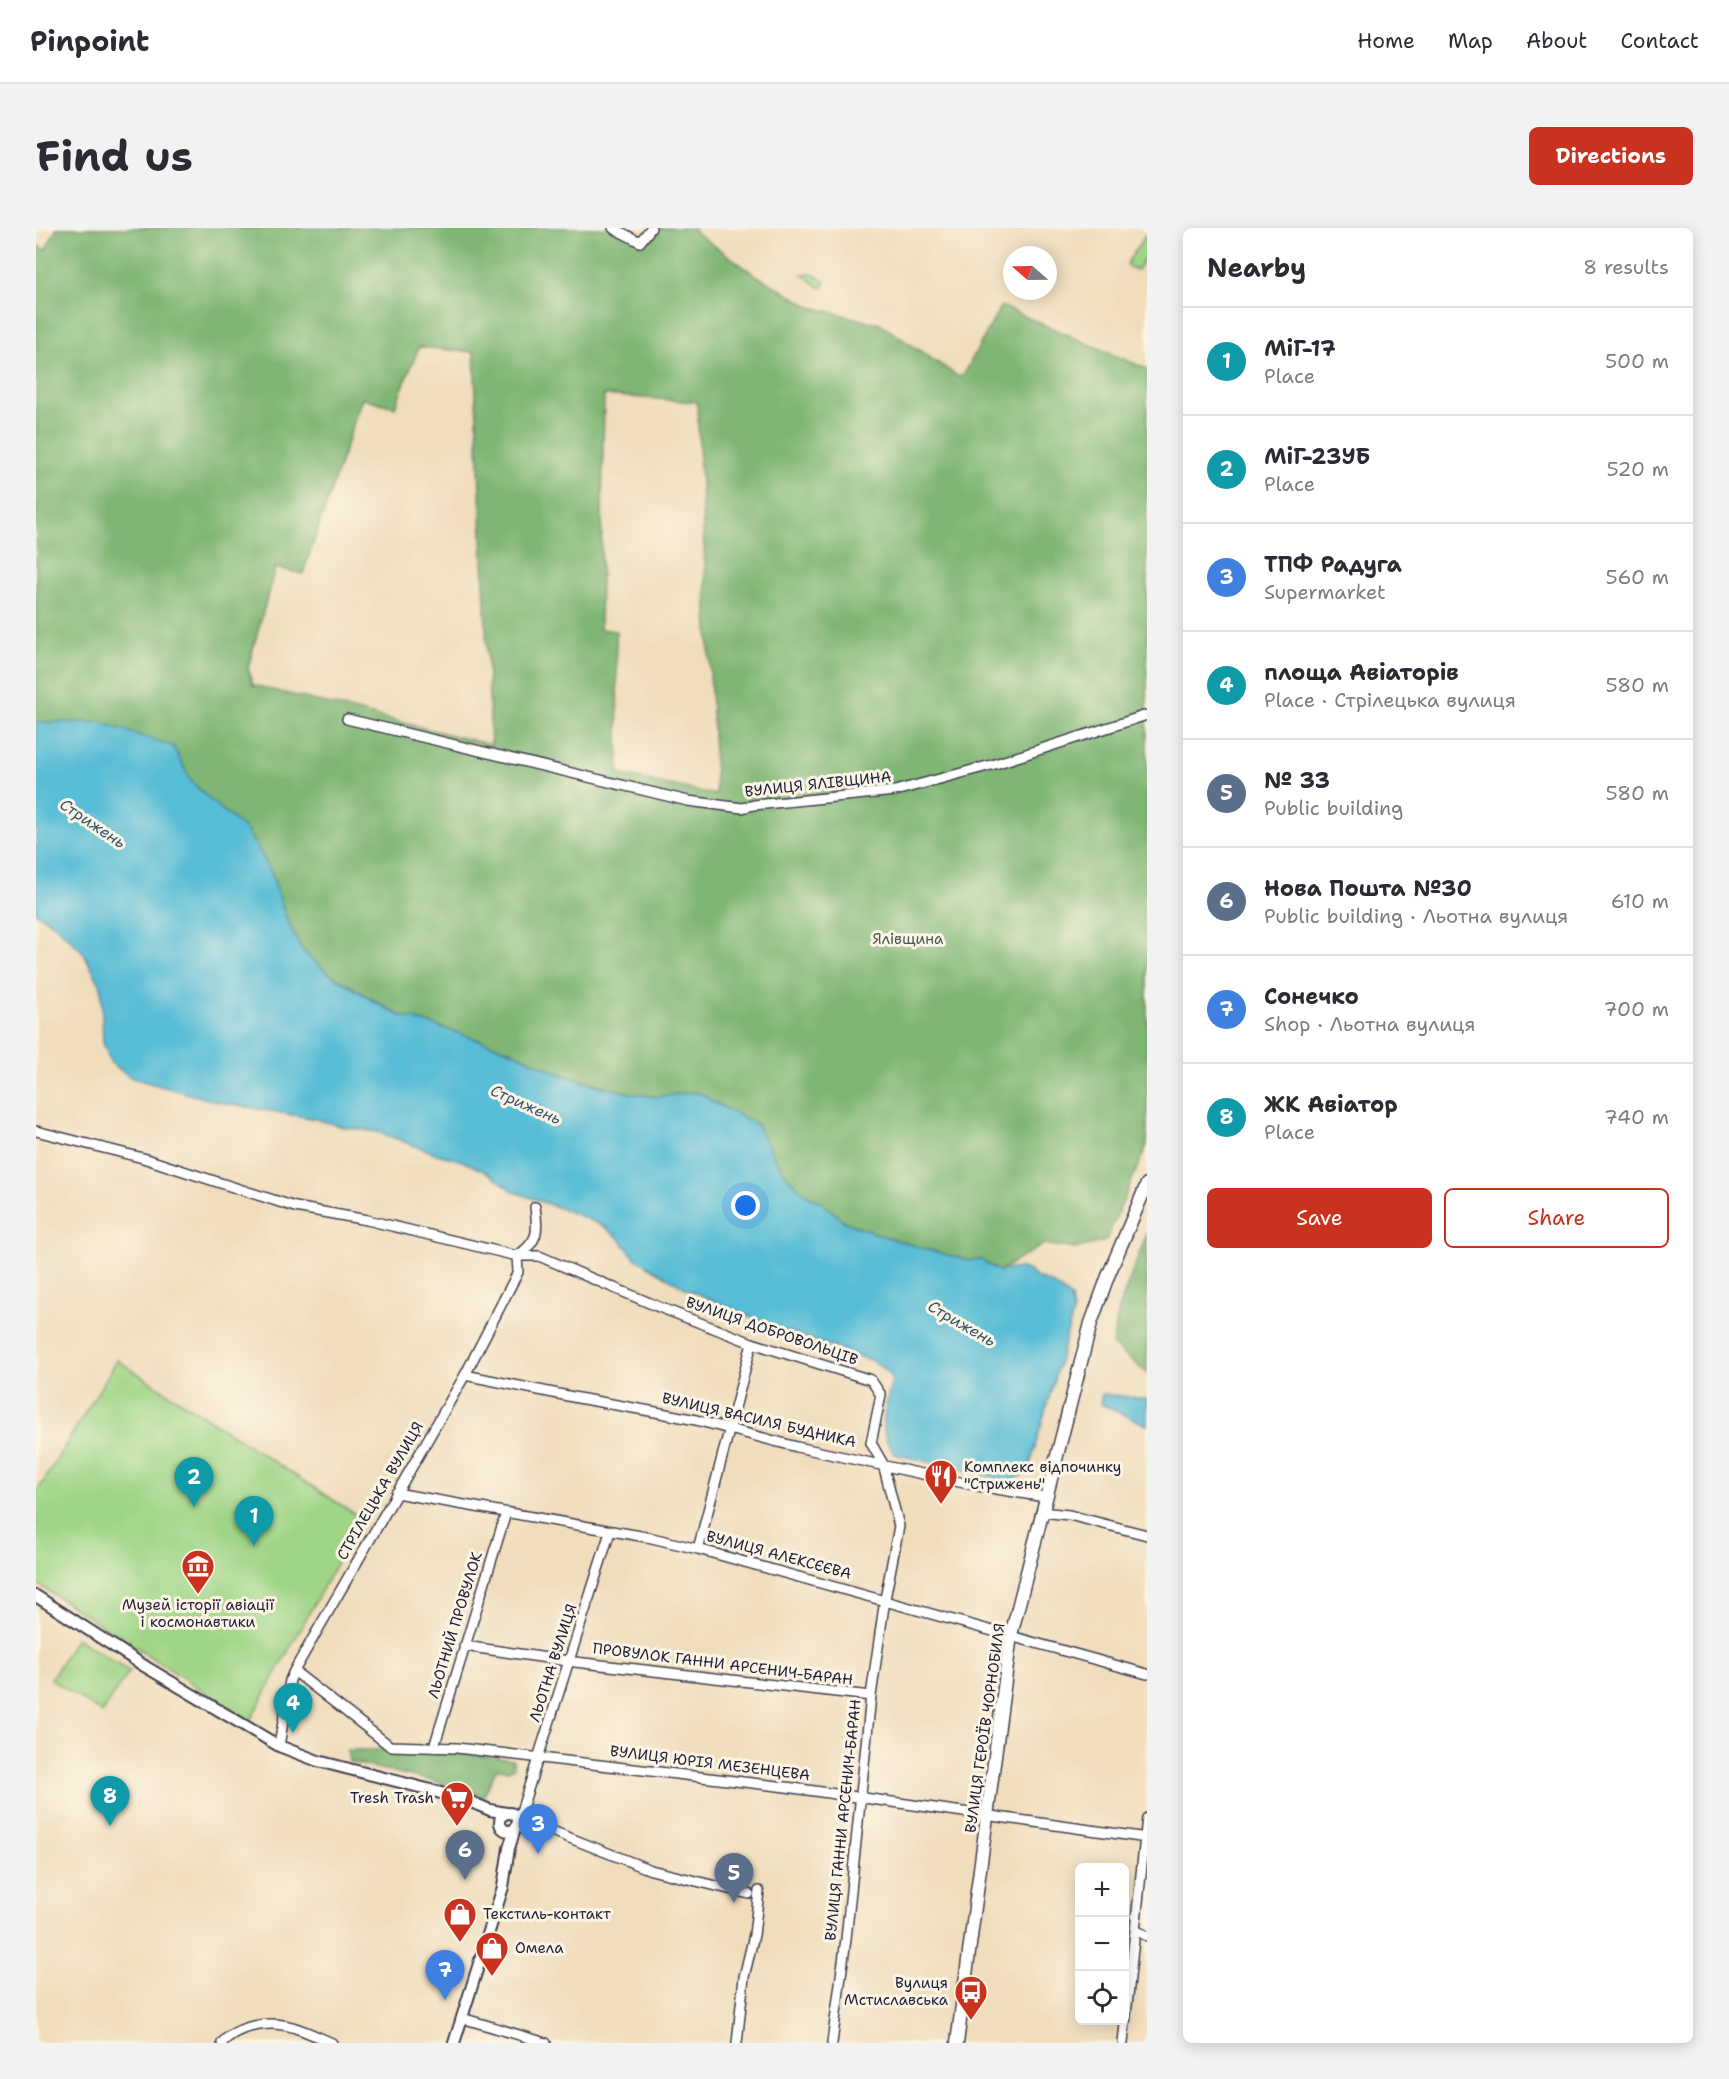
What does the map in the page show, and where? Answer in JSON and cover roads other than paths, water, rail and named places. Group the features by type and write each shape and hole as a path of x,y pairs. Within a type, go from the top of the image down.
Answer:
{"main road":[{"name":"ВУЛИЦЯ ГЕРОЇВ ЧОРНОБИЛЯ","path":"957,2043 1011,1635 1091,1323 1147,1184"}],"street":[{"path":"613,228 640,242 651,228"},
{"name":"ВУЛИЦЯ ЯЛІВЩИНА","path":"347,719 688,801 734,808 895,791 995,764 1147,715"},
{"path":"36,1131 143,1158 295,1207 366,1220 517,1256 532,1246 538,1230 535,1207"},
{"name":"ВУЛИЦЯ ДОБРОВОЛЬЦІВ","path":"517,1256 539,1256 659,1307 752,1343 872,1380 881,1395 872,1443 883,1464 899,1526 885,1599"},
{"name":"СТРІЛЕЦЬКА ВУЛИЦЯ","path":"279,1746 290,1680 294,1671 465,1375 518,1272 517,1256"},
{"path":"698,1549 752,1343"},
{"name":"ВУЛИЦЯ ВАСИЛЯ БУДНИКА","path":"465,1375 673,1415 797,1447 1045,1497"},
{"name":"ВУЛИЦЯ АЛЕКСЄЄВА","path":"396,1493 698,1549 885,1599 1147,1674"},
{"path":"1042,1512 1069,1515 1147,1535"},
{"name":"ЛЬОТНИЙ ПРОВУЛОК","path":"434,1747 506,1513"},
{"name":"ЛЬОТНА ВУЛИЦЯ","path":"454,2043 503,1887 509,1848 610,1532"},
{"path":"36,1596 146,1667 279,1746 318,1761 460,1798 490,1810 504,1819 510,1830 517,1824 542,1827 651,1870 749,1894"},
{"name":"ВУЛИЦЯ ГАННИ АРСЕНИЧ-БАРАН","path":"832,2043 846,1939 871,1696 885,1599"},
{"name":"ПРОВУЛОК ГАННИ АРСЕНИЧ-БАРАН","path":"464,1646 569,1661 871,1696"},
{"name":"ВУЛИЦЯ ЮРІЯ МЕЗЕНЦЕВА","path":"294,1671 390,1746 434,1747 730,1780 1146,1838"},
{"path":"504,1819 523,1804"},
{"path":"504,1819 513,1814 517,1824"},
{"path":"1123,2043 1147,1818"},
{"name":"ЛЬОТНА ВУЛИЦЯ","path":"504,1819 509,1848"},
{"path":"737,2043 744,1977 754,1935 759,1891"},
{"path":"1135,1930 1147,1936"},
{"path":"462,2018 546,2043"},
{"path":"222,2043 226,2038 244,2028 264,2024 284,2025 332,2043"}],"water":[{"name":"Стрижень","path":"36,722 99,722 173,746 191,781 246,830 260,852 271,872 286,918 302,950 327,972 377,1003 399,1015 509,1050 557,1073 596,1085 656,1097 695,1092 704,1095 756,1124 789,1179 845,1222 932,1251 968,1260 981,1260 999,1271 1019,1268 1028,1270 1071,1298 1073,1313 1027,1469 1020,1477 1005,1480 895,1454 885,1437 885,1409 892,1380 885,1369 872,1361 774,1327 689,1290 636,1259 619,1238 603,1226 515,1192 488,1173 460,1160 378,1132 218,1102 132,1078 111,1063 103,1042 101,986 82,951 55,925 36,913"},
{"path":"1102,1394 1147,1399 1147,1425 1100,1404"}],"place":[{"name":"Комплекс відпочинку \"Стрижень\"","path":"941,1505"},
{"name":"МіГ-23УБ","path":"194,1507"},
{"name":"МіГ-17","path":"254,1546"},
{"name":"Музей історії авіації і космонавтики","path":"198,1595"},
{"name":"площа Авіаторів","path":"293,1733"},
{"name":"ЖК Авіатор","path":"110,1826"},
{"name":"Tresh Trash","path":"457,1827"},
{"name":"ТПФ Радуга","path":"538,1854"},
{"name":"Нова Пошта №30","path":"465,1880"},
{"name":"№ 33","path":"734,1903"},
{"name":"Текстиль-контакт","path":"460,1943"},
{"name":"Омела","path":"492,1977"},
{"name":"Сонечко","path":"445,2000"},
{"name":"Вулиця Мстиславська","path":"971,2021"}],"park label":[{"name":"Ялівщина","path":"908,939"}]}
